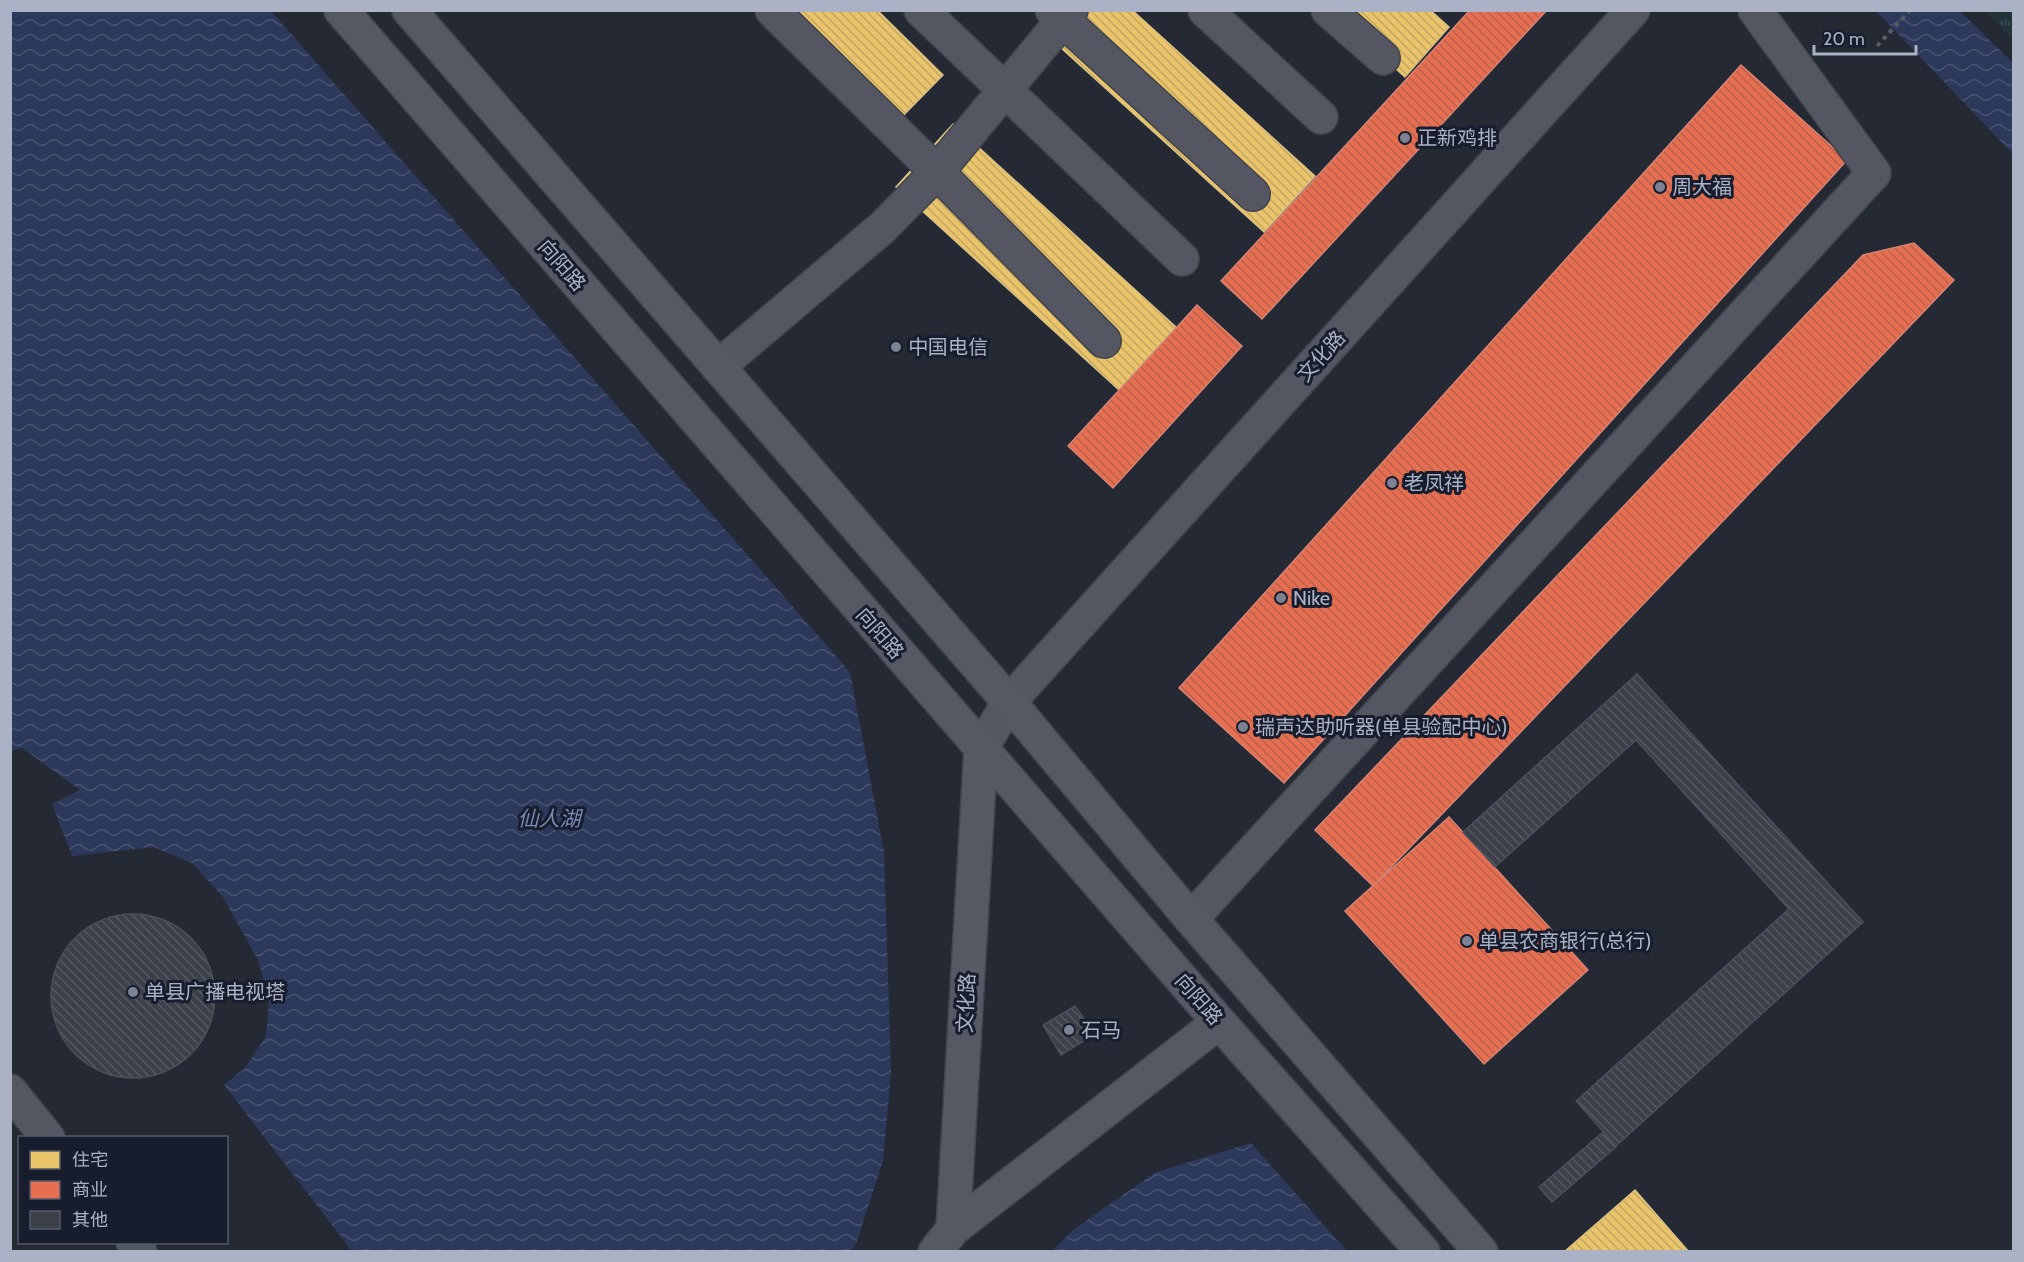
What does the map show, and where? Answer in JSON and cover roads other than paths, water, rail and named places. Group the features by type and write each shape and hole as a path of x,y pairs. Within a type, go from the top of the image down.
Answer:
{"main road":[{"name":"向阳路","path":"341,10 1219,1022 1423,1251"},
{"path":"409,10 1009,702 1191,919 1482,1251"},
{"name":"文化路","path":"944,1240 981,749"},
{"path":"944,1240 1219,1022"}],"street":[{"path":"772,10 1104,340"},
{"path":"921,10 1182,259"},
{"path":"1205,10 1322,117"},
{"path":"1328,10 1383,58"},
{"name":"文化路","path":"981,749 1009,702 1633,10"},
{"path":"1191,919 1874,173 1755,10"},
{"path":"718,367 883,227 937,172 1005,90 1062,14 1253,194"},
{"path":"10,1091 47,1136"}],"water":[{"name":"仙人湖","path":"11,10 271,11 850,672 884,852 891,1071 883,1161 856,1244 850,1251 352,1251 224,1085 244,1069 266,1036 269,999 258,960 223,897 193,864 154,847 72,856 52,804 80,790 22,748 11,751"},
{"path":"1876,11 1960,11 2013,63 2013,154"},
{"path":"1251,1143 1347,1251 1052,1251 1073,1230 1156,1172"}],"place":[{"name":"正新鸡排","path":"1405,138"},
{"name":"周大福","path":"1660,187"},
{"name":"中国电信","path":"896,347"},
{"name":"老凤祥","path":"1392,483"},
{"name":"Nike","path":"1281,598"},
{"name":"瑞声达助听器(单县验配中心)","path":"1243,727"},
{"name":"单县农商银行(总行)","path":"1467,941"},
{"name":"单县广播电视塔","path":"133,992"},
{"name":"石马","path":"1069,1030"}]}
